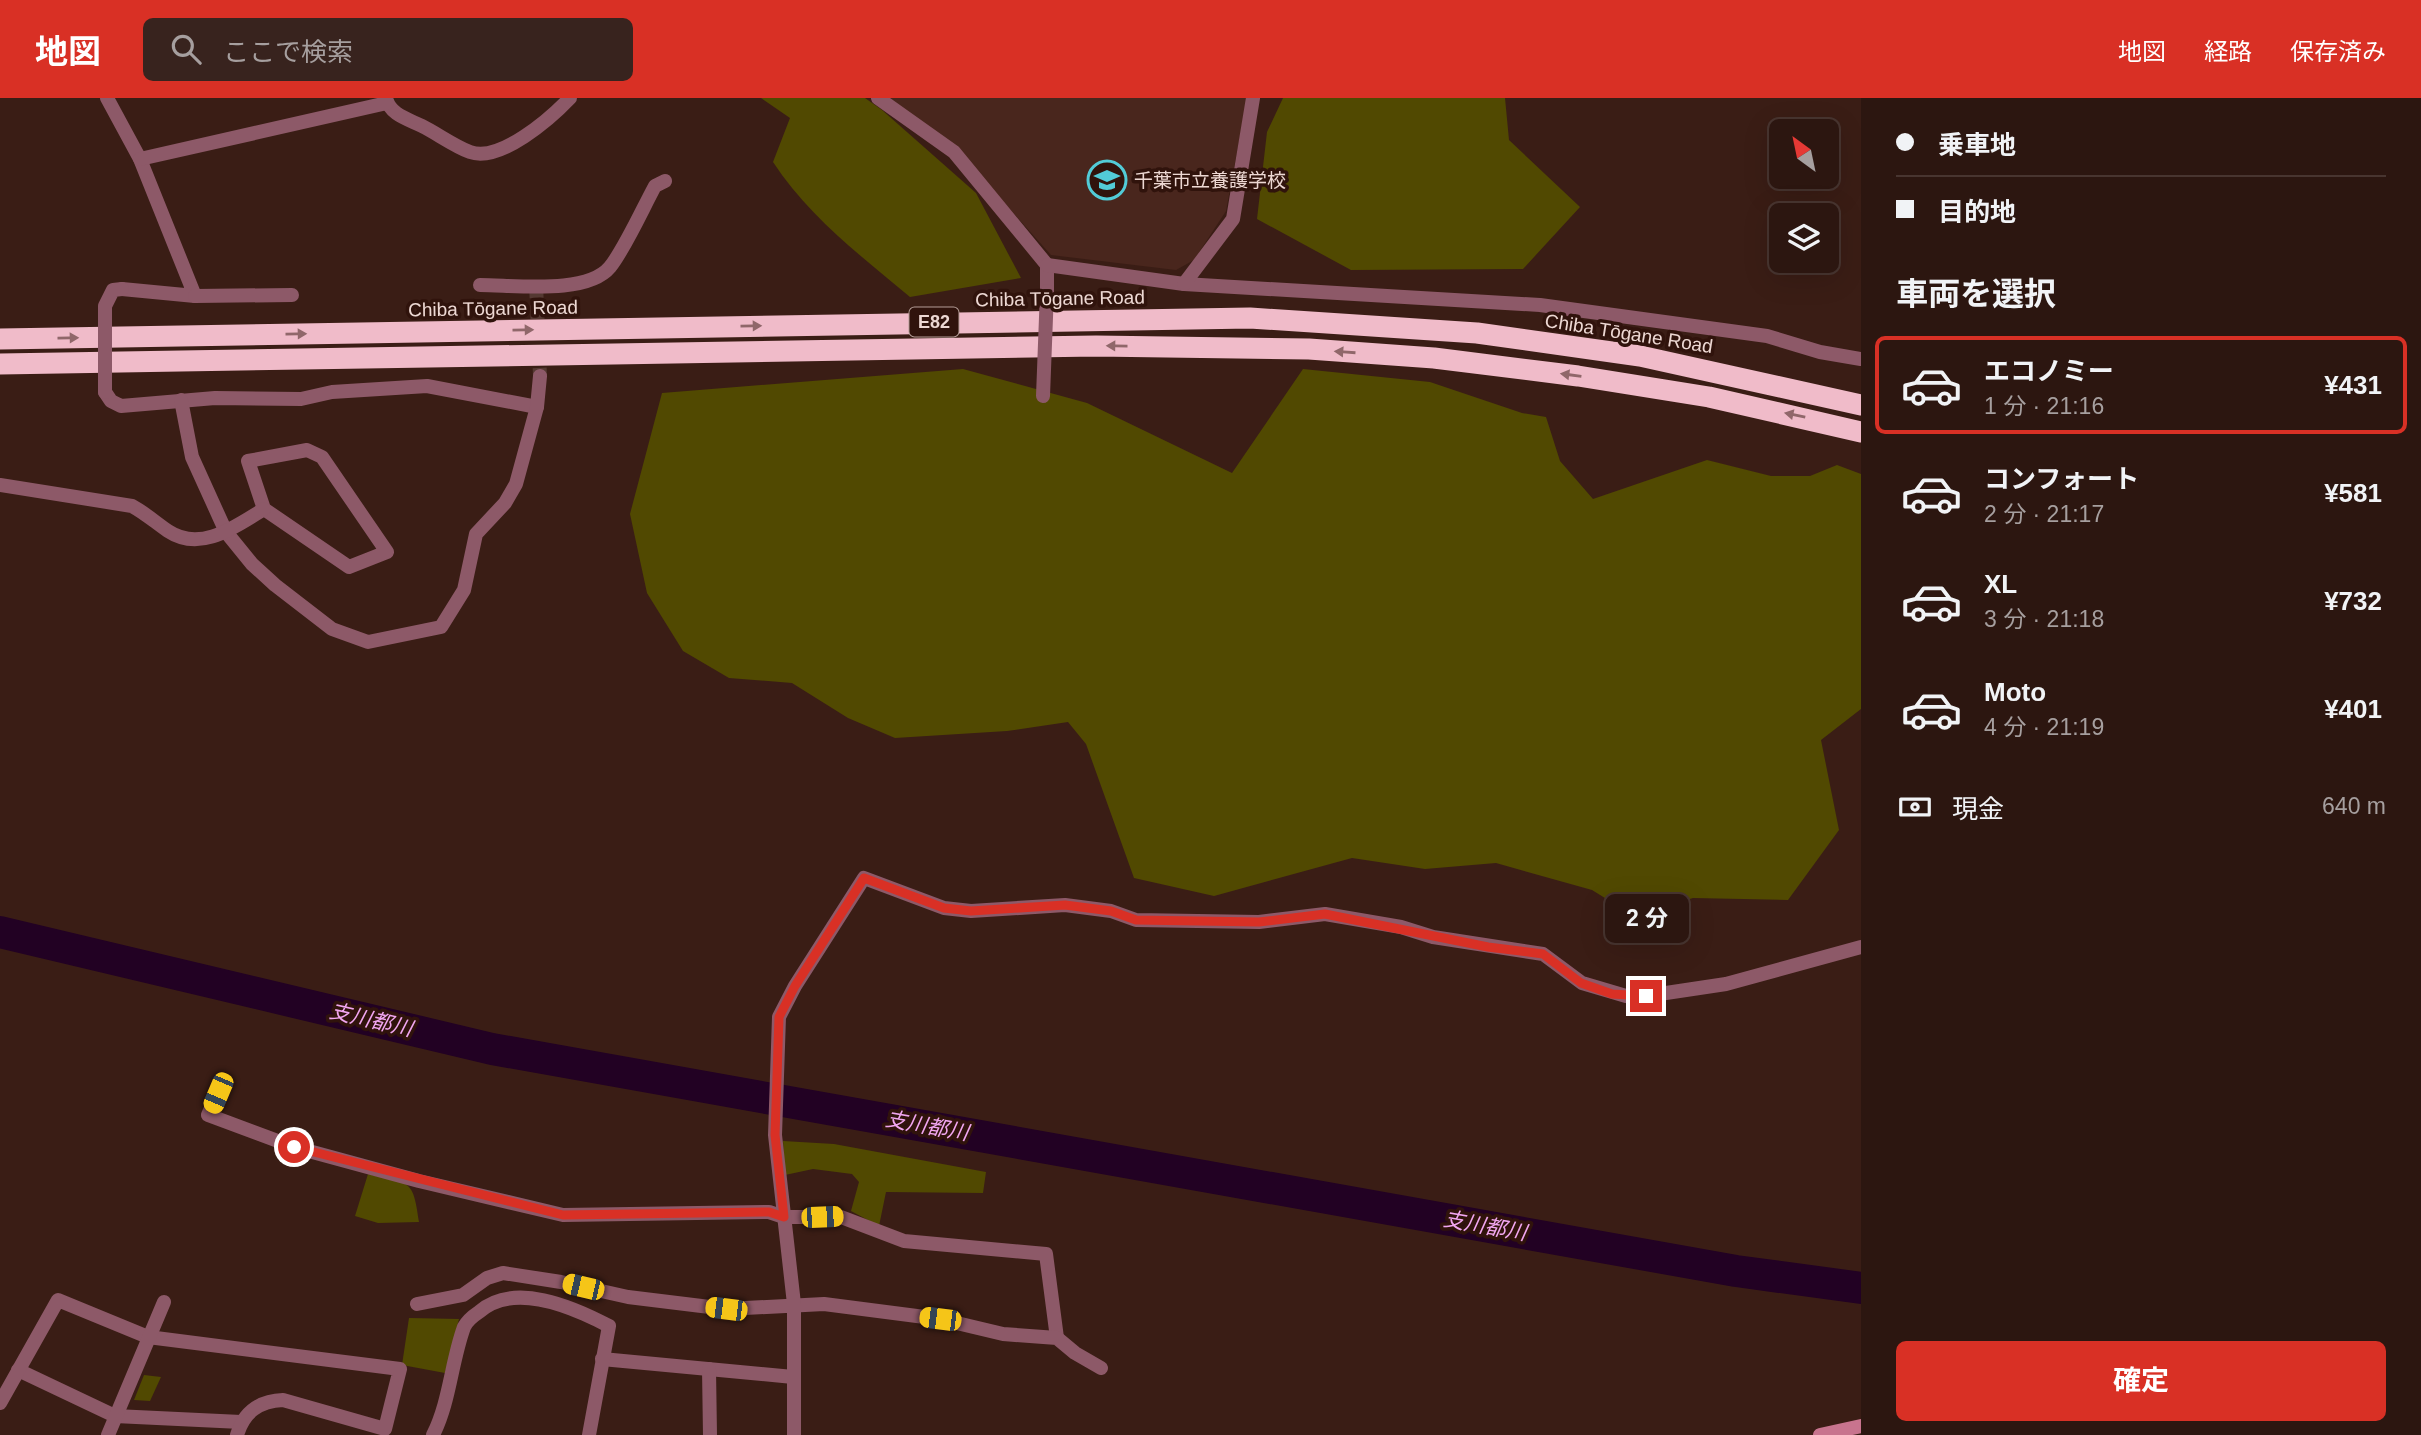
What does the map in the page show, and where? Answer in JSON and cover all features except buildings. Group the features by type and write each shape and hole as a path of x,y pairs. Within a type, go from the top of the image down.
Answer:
{"highway":[{"name":"Chiba Tōgane Road","path":"0,339 1250,318 1464,332 1604,350 1715,370 1861,405"},
{"name":"E82","path":"0,364 1096,346 1309,349 1434,358 1578,376 1709,397 1861,432"}],"street":[{"path":"107,98 140,159 195,296"},
{"path":"140,159 387,101 394,113 470,152 485,154 503,149 554,115 570,98"},
{"path":"878,98 954,152 1047,265 1042,396"},
{"path":"1184,284 1233,219 1253,98"},
{"path":"480,285 581,285 598,278 611,267 654,187 665,181"},
{"path":"1047,265 1184,284 1540,305 1767,336 1820,352 1861,359"},
{"path":"292,295 195,296 113,290 105,306 105,392 111,401 121,406 181,400 301,399 332,391 428,386 537,407"},
{"path":"181,400 185,437 226,532 252,564 332,629 368,642 441,627 464,590 476,534 505,503 516,484 537,407 540,376"},
{"path":"307,450 322,457 387,552 349,567 264,509 248,461 307,450"},
{"path":"0,485 132,506 150,516 169,532 202,540 226,532 264,509"},
{"path":"794,1435 794,1304 775,1135 779,1017 786,1001 864,878 944,908 971,911 1065,905 1111,911 1136,920 1259,922 1325,914 1488,947 1543,954 1581,983 1626,996 1646,996 1726,984 1861,947"},
{"path":"218,1093 208,1115 249,1131 407,1178 563,1215 769,1212 784,1217 841,1217 904,1241 1046,1254 1057,1338"},
{"path":"417,1304 463,1295 487,1278 503,1273 628,1297 726,1309 824,1304 940,1319 1003,1334 1057,1338 1075,1353 1101,1368"},
{"path":"433,1435 443,1414 465,1324 488,1304 514,1296 577,1309 609,1326 589,1435"},
{"path":"0,1403 18,1370 58,1300 148,1337 400,1369 385,1429 283,1400 261,1403 239,1428 115,1416 18,1370"},
{"path":"108,1435 164,1302"},
{"path":"602,1359 793,1377"},
{"path":"709,1369 710,1435"},
{"path":"1819,1435 1861,1426"}],"shaded area":[{"path":"761,98 865,98 976,193 1021,278 910,297 836,234 787,182 773,162 790,118"},
{"name":"千葉市立養護学校","path":"885,98 1247,98 1226,211 1194,260 1176,270 1051,255 955,148"},
{"path":"1283,98 1505,98 1509,140 1580,207 1523,269 1351,270 1257,219 1267,132"},
{"path":"963,369 1087,403 1232,473 1303,369 1430,382 1522,413 1546,417 1560,461 1593,499 1707,460 1771,476 1810,476 1837,465 1861,474 1861,709 1821,740 1839,830 1788,900 1693,898 1634,916 1592,890 1496,863 1425,869 1352,858 1214,896 1134,878 1086,744 1068,722 1007,731 895,738 848,718 792,683 729,678 683,651 647,593 630,514 662,393"},
{"path":"783,1141 834,1144 986,1172 983,1193 886,1192 879,1226 851,1211 859,1182 852,1174 813,1169 785,1175"},
{"path":"368,1174 407,1185 414,1197 419,1222 378,1223 355,1216"},
{"path":"409,1318 459,1319 445,1373 402,1365"},
{"path":"144,1375 161,1377 150,1401 134,1400"}],"waterway":[{"name":"支川都川","path":"0,932 492,1049 1736,1271 1861,1288"}],"tunnel":[{"path":"536,284 540,376"}],"place":[{"name":"千葉市立養護学校","path":"1107,180"}],"route":[{"path":"294,1147 419,1181 563,1215 769,1212 784,1217 775,1135 779,1017 795,986 864,878 944,908 971,911 1065,905 1111,911 1136,920 1259,922 1287,916 1325,914 1401,927 1433,937 1543,954 1559,963 1581,983 1612,994 1646,996"}]}
